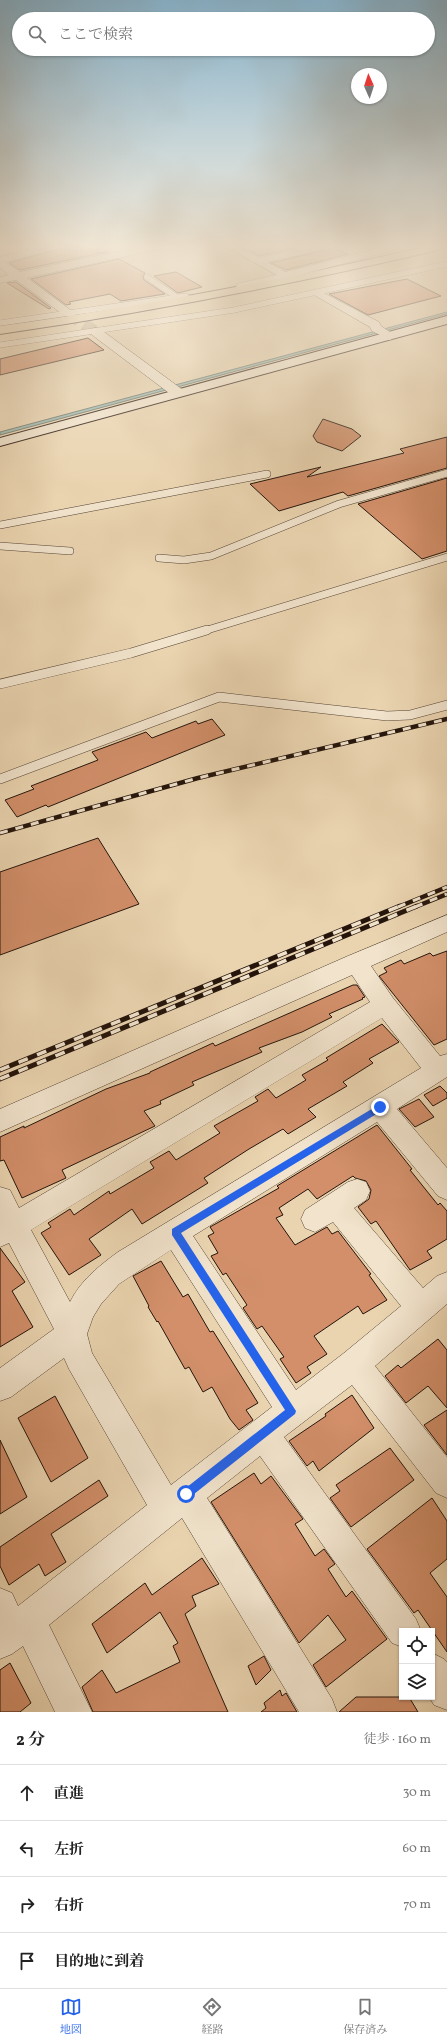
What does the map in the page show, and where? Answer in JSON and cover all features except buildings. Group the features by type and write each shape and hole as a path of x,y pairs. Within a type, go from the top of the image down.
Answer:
{"highway":[{"path":"0,330 34,325"},
{"path":"0,338 93,325"}],"street":[{"path":"375,325 376,328 390,336"},
{"path":"0,442 430,325"},
{"path":"96,332 178,393"},
{"path":"0,1121 447,923"},
{"path":"0,1386 72,1334 81,1310 91,1294 109,1275 128,1261 380,1107 442,1067 385,1005 356,962"},
{"path":"8,1230 385,1005"},
{"path":"380,1107 447,1188"},
{"path":"357,1190 325,1212 421,1308"},
{"path":"0,1199 8,1230 72,1334 79,1359 318,1712"},
{"path":"175,1232 292,1411"},
{"path":"74,1712 10,1625 177,1502 264,1435 292,1411 355,1364 447,1286"},
{"path":"355,1364 447,1482"},
{"path":"264,1435 402,1628"},
{"path":"435,1675 447,1692"}],"lane":[{"path":"0,345 141,325"},
{"path":"159,558 184,560 211,556 339,504 447,473"},
{"path":"0,525 268,474"},
{"path":"0,546 70,551"},
{"path":"0,684 131,653 447,558"},
{"path":"0,779 207,700 219,697 388,716 410,715 447,705"}],"water":[{"path":"399,325 407,325 0,435 0,432"}],"tunnel":[{"path":"85,325 96,332"}],"railway":[{"path":"0,833 198,778 447,719"},
{"path":"398,907 447,887"},
{"path":"415,907 447,894"},
{"path":"0,1070 400,906"},
{"path":"0,1079 417,906"}],"route":[{"path":"186,1494 264,1435 292,1411 175,1232 380,1107"}]}
